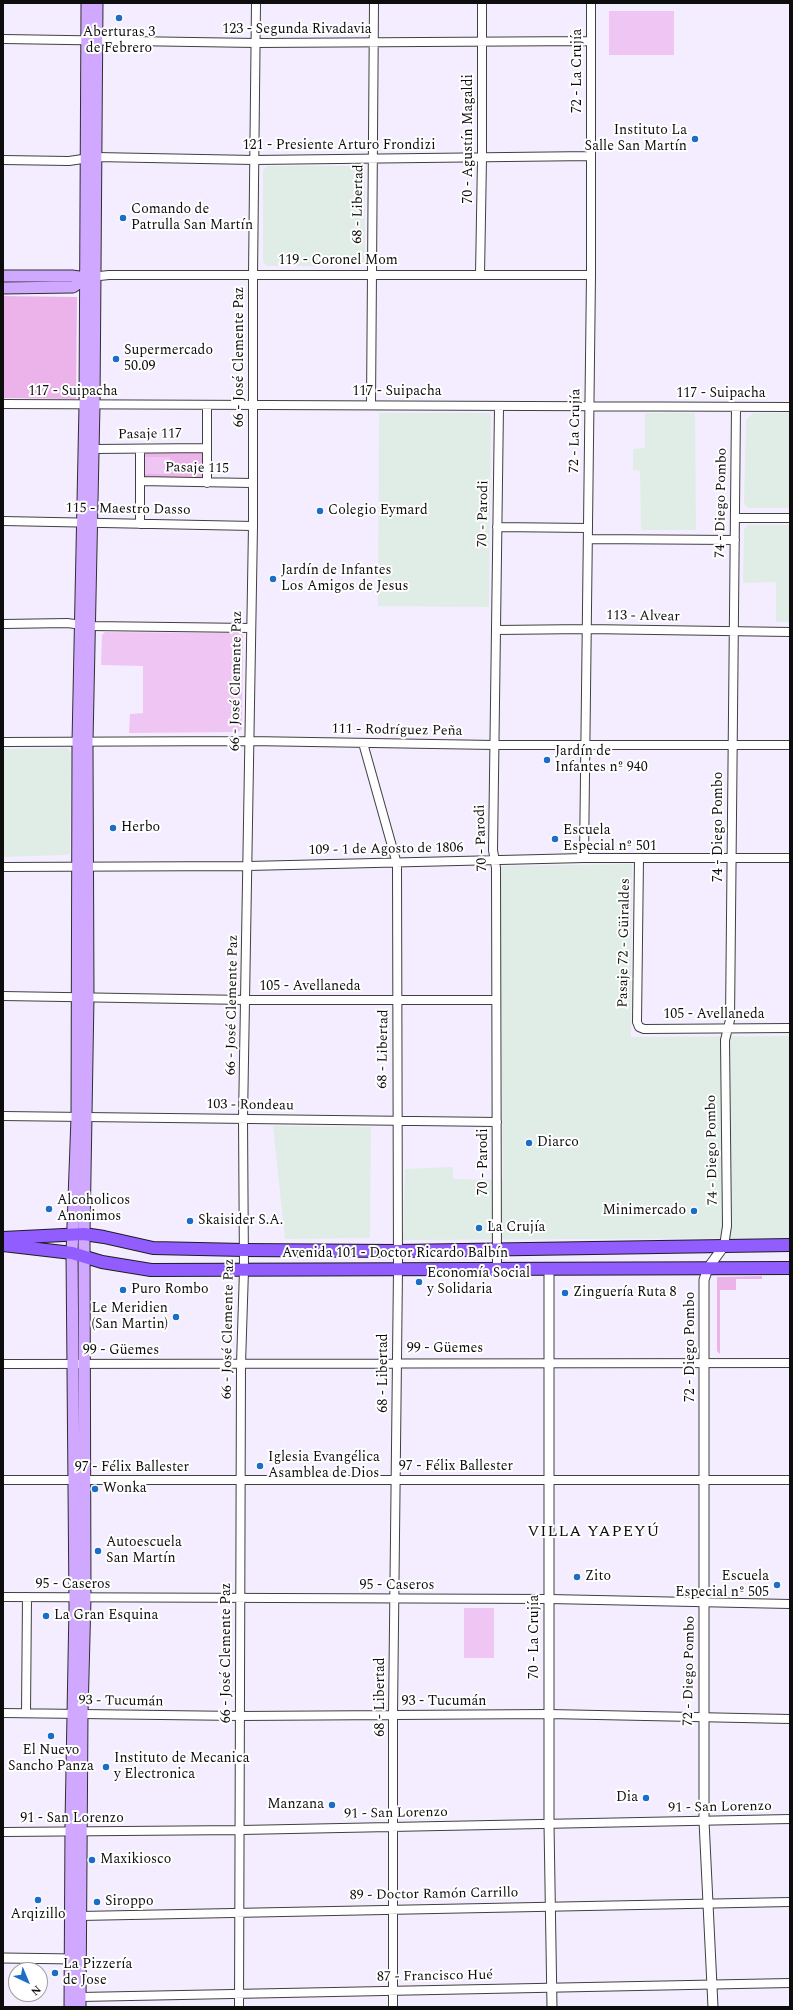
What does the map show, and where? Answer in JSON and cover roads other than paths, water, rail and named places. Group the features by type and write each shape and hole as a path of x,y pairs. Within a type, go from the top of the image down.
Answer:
{"main road":[{"path":"87,3 92,39"},
{"path":"79,1364 72,1253 78,1234 81,1117 83,997 83,742 90,405 92,39 97,3"},
{"name":"119 - Coronel Mom","path":"3,276 90,277"},
{"name":"119 - Coronel Mom","path":"3,288 73,286 90,277"},
{"path":"88,522 94,449 90,405"},
{"path":"78,1234 85,1257 79,1364 78,1481 80,1598 75,1832 75,1959 80,2002"},
{"name":"Avenida 101 - Doctor Ricardo Balbín","path":"3,1238 78,1234 104,1237 153,1248 244,1250 397,1251 790,1246"},
{"name":"Avenida 101 - Doctor Ricardo Balbín","path":"3,1244 72,1253 145,1269 790,1268"},
{"path":"70,2007 80,1916 75,1832"}],"street":[{"name":"66 - José Clemente Paz","path":"239,2007 241,1830 240,1480 241,1364 244,1270 243,1119 253,526 253,275 256,3"},
{"name":"68 - Libertad","path":"371,405 373,159 372,43 374,3"},
{"name":"70 - Agustín Magaldi","path":"480,275 482,3"},
{"name":"72 - La Crujía","path":"584,858 589,539 591,3"},
{"name":"123 - Segunda Rivadavia","path":"3,39 92,39 256,43 590,41"},
{"name":"121 - Presiente Arturo Frondizi","path":"3,160 69,161 91,157 254,160 591,156"},
{"name":"119 - Coronel Mom","path":"90,277 253,275 591,275"},
{"name":"117 - Suipacha","path":"3,404 790,407"},
{"path":"207,405 207,483"},
{"name":"70 - Parodi","path":"497,1269 496,1000 493,850 499,407"},
{"name":"74 - Diego Pombo","path":"724,1246 727,1226 725,1040 730,1020 736,407"},
{"name":"Pasaje 117","path":"94,449 208,448"},
{"path":"140,449 140,524"},
{"name":"Pasaje 115","path":"140,481 252,483"},
{"path":"736,518 790,518"},
{"name":"115 - Maestro Dasso","path":"3,521 253,526"},
{"path":"497,527 588,528"},
{"path":"589,539 735,540"},
{"path":"3,624 251,628"},
{"name":"113 - Alvear","path":"496,630 587,629 790,632"},
{"name":"111 - Rodríguez Peña","path":"3,742 250,741 494,745 790,745"},
{"name":"68 - Libertad","path":"363,743 397,864 398,1000 396,1121 398,1269 393,1715 393,2007"},
{"name":"109 - 1 de Agosto de 1806","path":"3,867 397,864 584,858 790,858"},
{"name":"Pasaje 72 - Güiraldes","path":"639,858 637,1022 640,1027"},
{"name":"105 - Avellaneda","path":"3,996 246,1000 496,1000"},
{"name":"105 - Avellaneda","path":"640,1027 644,1029 790,1028"},
{"name":"103 - Rondeau","path":"3,1116 497,1122"},
{"name":"72 - Diego Pombo","path":"713,2007 704,1821 704,1280 708,1268 724,1246"},
{"name":"70 - La Crujía","path":"549,1268 549,1824 552,2007"},
{"name":"99 - Güemes","path":"3,1364 241,1364 397,1362 790,1363"},
{"name":"97 - Félix Ballester","path":"3,1480 790,1480"},
{"name":"95 - Caseros","path":"3,1597 395,1600 549,1599 790,1604"},
{"path":"26,1713 27,1597"},
{"name":"93 - Tucumán","path":"3,1713 240,1716 549,1714 790,1718"},
{"name":"91 - San Lorenzo","path":"3,1832 241,1830 790,1819"},
{"name":"89 - Doctor Ramón Carrillo","path":"80,1916 790,1902"},
{"path":"3,1958 75,1959"},
{"name":"87 - Francisco Hué","path":"80,2002 239,1995 790,1983"}],"place":[{"name":"Aberturas 3 de Febrero","path":"119,18"},
{"name":"Instituto La Salle San Martín","path":"695,139"},
{"name":"Comando de Patrulla San Martín","path":"123,218"},
{"name":"Supermercado 50.09","path":"116,359"},
{"name":"Colegio Eymard","path":"320,511"},
{"name":"Jardín de Infantes Los Amigos de Jesus","path":"273,579"},
{"name":"Jardín de Infantes nº 940","path":"547,760"},
{"name":"Herbo","path":"113,828"},
{"name":"Escuela Especial nº 501","path":"555,839"},
{"name":"Diarco","path":"529,1143"},
{"name":"Alcoholicos Anonimos","path":"49,1209"},
{"name":"Minimercado","path":"694,1211"},
{"name":"Skaisider S.A.","path":"190,1221"},
{"name":"La Crujía","path":"479,1228"},
{"name":"Economía Social y Solidaria","path":"419,1282"},
{"name":"Puro Rombo","path":"123,1290"},
{"name":"Zinguería Ruta 8","path":"565,1293"},
{"name":"Le Meridien (San Martin)","path":"176,1317"},
{"name":"Iglesia Evangélica Asamblea de Dios","path":"260,1466"},
{"name":"Wonka","path":"95,1489"},
{"name":"Autoescuela San Martín","path":"98,1551"},
{"name":"Zito","path":"577,1577"},
{"name":"Escuela Especial nº 505","path":"777,1585"},
{"name":"La Gran Esquina","path":"46,1616"},
{"name":"El Nuevo Sancho Panza","path":"51,1736"},
{"name":"Instituto de Mecanica y Electronica","path":"106,1767"},
{"name":"Dia","path":"646,1798"},
{"name":"Manzana","path":"332,1805"},
{"name":"Maxikiosco","path":"92,1860"},
{"name":"Arqizillo","path":"38,1900"},
{"name":"Siroppo","path":"97,1902"},
{"name":"La Pizzería de Jose","path":"55,1973"}],"district":[{"name":"VILLA YAPEYÚ","path":"594,1533"}]}
